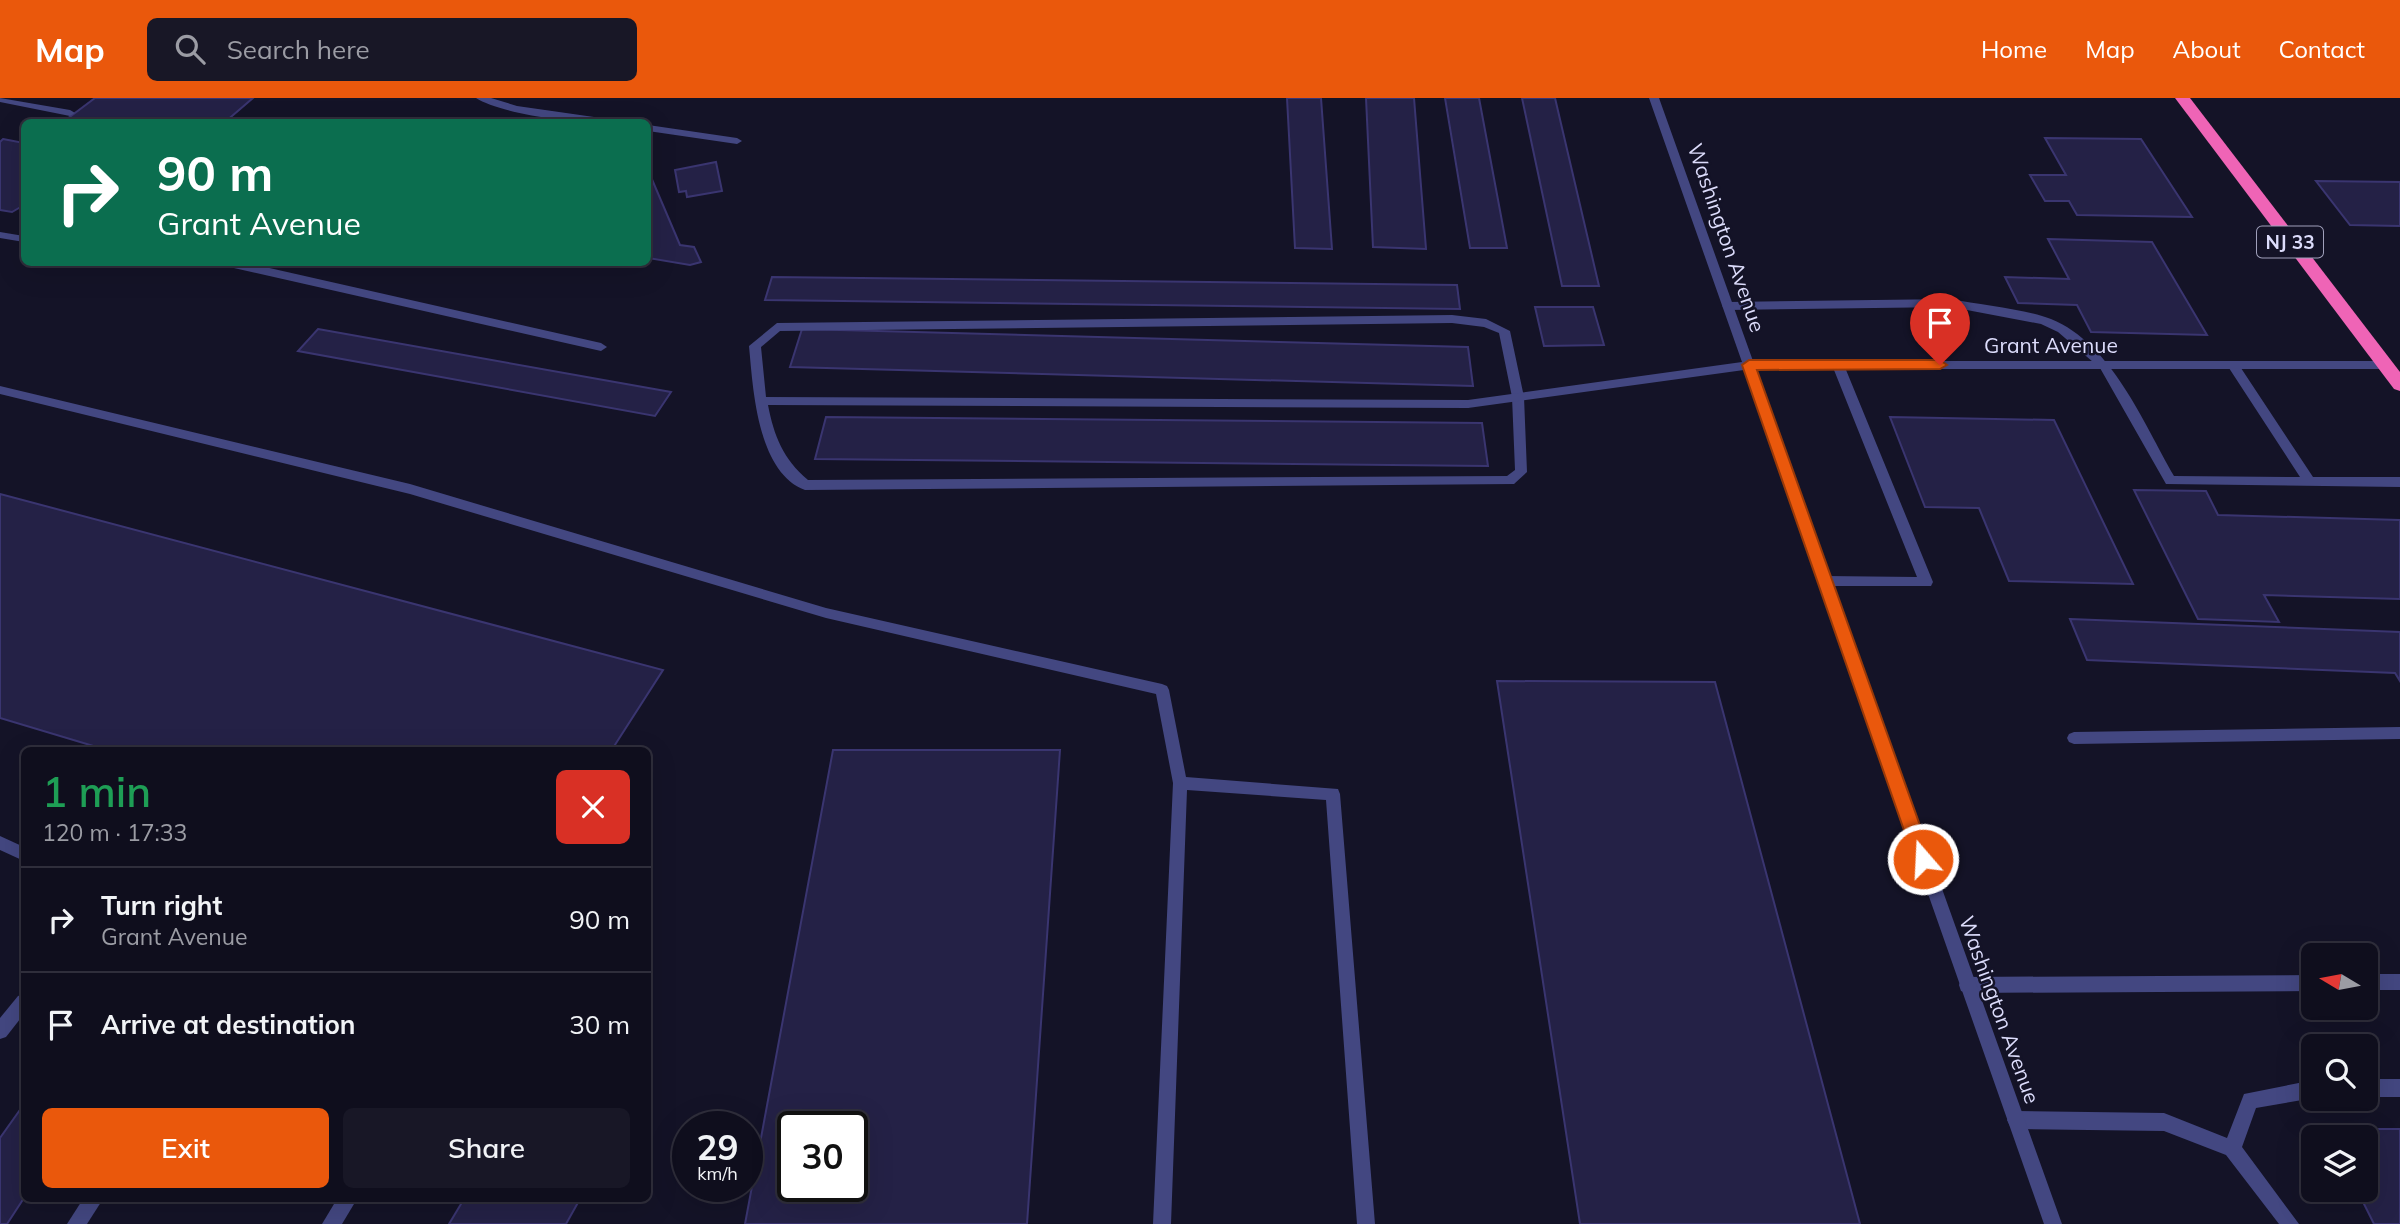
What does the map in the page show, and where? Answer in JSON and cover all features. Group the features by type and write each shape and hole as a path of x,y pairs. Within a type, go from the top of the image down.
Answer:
{"highway":[{"name":"NJ 33","path":"2182,98 2400,385"}],"street":[{"path":"481,98 516,109 587,119"},
{"name":"Washington Avenue","path":"1654,98 2053,1224"},
{"path":"0,99 70,113"},
{"path":"651,128 737,141"},
{"path":"0,235 21,238"},
{"path":"244,266 601,347"},
{"path":"1728,306 1951,303 2013,313 2062,329 2104,365 2170,481 2400,482"},
{"path":"1452,319 1486,323 1504,331 1518,397 1521,472 1510,481 805,485 789,474 767,437 762,401 755,346 777,327 1452,319"},
{"name":"Grant Avenue","path":"762,401 1468,404 1749,365 2385,365"},
{"path":"1825,581 1926,582 1838,365"},
{"path":"2233,365 2310,482"},
{"path":"0,390 410,489 825,613 1162,690 1180,783 1162,1224"},
{"path":"2074,738 2400,733"},
{"path":"1180,783 1333,794 1366,1224"},
{"path":"0,844 21,853"},
{"path":"2378,982 2400,982"},
{"path":"1967,985 2301,983"},
{"path":"0,1031 21,1006"},
{"path":"2378,1088 2400,1088"},
{"path":"2232,1149 2250,1100 2301,1090"},
{"path":"2016,1120 2164,1122 2232,1149 2290,1224"},
{"path":"76,1224 92,1202"},
{"path":"331,1224 346,1202"}],"building":[{"path":"95,98 253,98 228,119 67,119"},
{"path":"1287,98 1321,98 1332,249 1295,248"},
{"path":"1366,98 1414,98 1426,249 1373,247"},
{"path":"1445,98 1479,98 1507,248 1470,248"},
{"path":"1522,98 1555,98 1599,286 1562,286"},
{"path":"2045,138 2141,139 2192,217 2077,215 2069,201 2045,201 2030,175 2066,175"},
{"path":"3,139 21,142 21,207 12,212 0,210 0,142"},
{"path":"716,162 722,191 687,197 686,191 679,192 675,170"},
{"path":"651,177 680,245 694,247 701,262 690,265 651,258"},
{"path":"2316,181 2400,182 2400,226 2350,225"},
{"path":"2048,239 2152,242 2207,335 2091,332 2077,305 2018,303 2005,277 2069,279"},
{"path":"772,277 1457,285 1460,309 765,300"},
{"path":"1535,307 1593,307 1604,345 1544,346"},
{"path":"318,329 671,392 655,416 298,351"},
{"path":"802,329 1468,347 1473,386 790,367"},
{"path":"826,417 1482,423 1488,466 815,459"},
{"path":"1890,417 2054,420 2133,584 2009,581 1979,508 1925,507"},
{"path":"2134,490 2206,491 2218,515 2400,520 2400,599 2264,595 2279,622 2198,619"},
{"path":"0,494 663,670 614,747 97,747 0,718"},
{"path":"2070,619 2400,632 2400,681 2395,673 2087,660"},
{"path":"1497,681 1715,682 1860,1224 1580,1224"},
{"path":"833,750 1060,750 1027,1224 745,1224 749,1202 763,1202 763,1127"},
{"path":"21,1108 21,1202 7,1224 0,1224 0,1138"},
{"path":"2378,1129 2400,1129 2400,1224 2374,1224 2363,1202 2378,1202"},
{"path":"462,1202 578,1202 566,1224 449,1224"}],"route":[{"path":"1923,859 1749,365 1940,365"}]}
